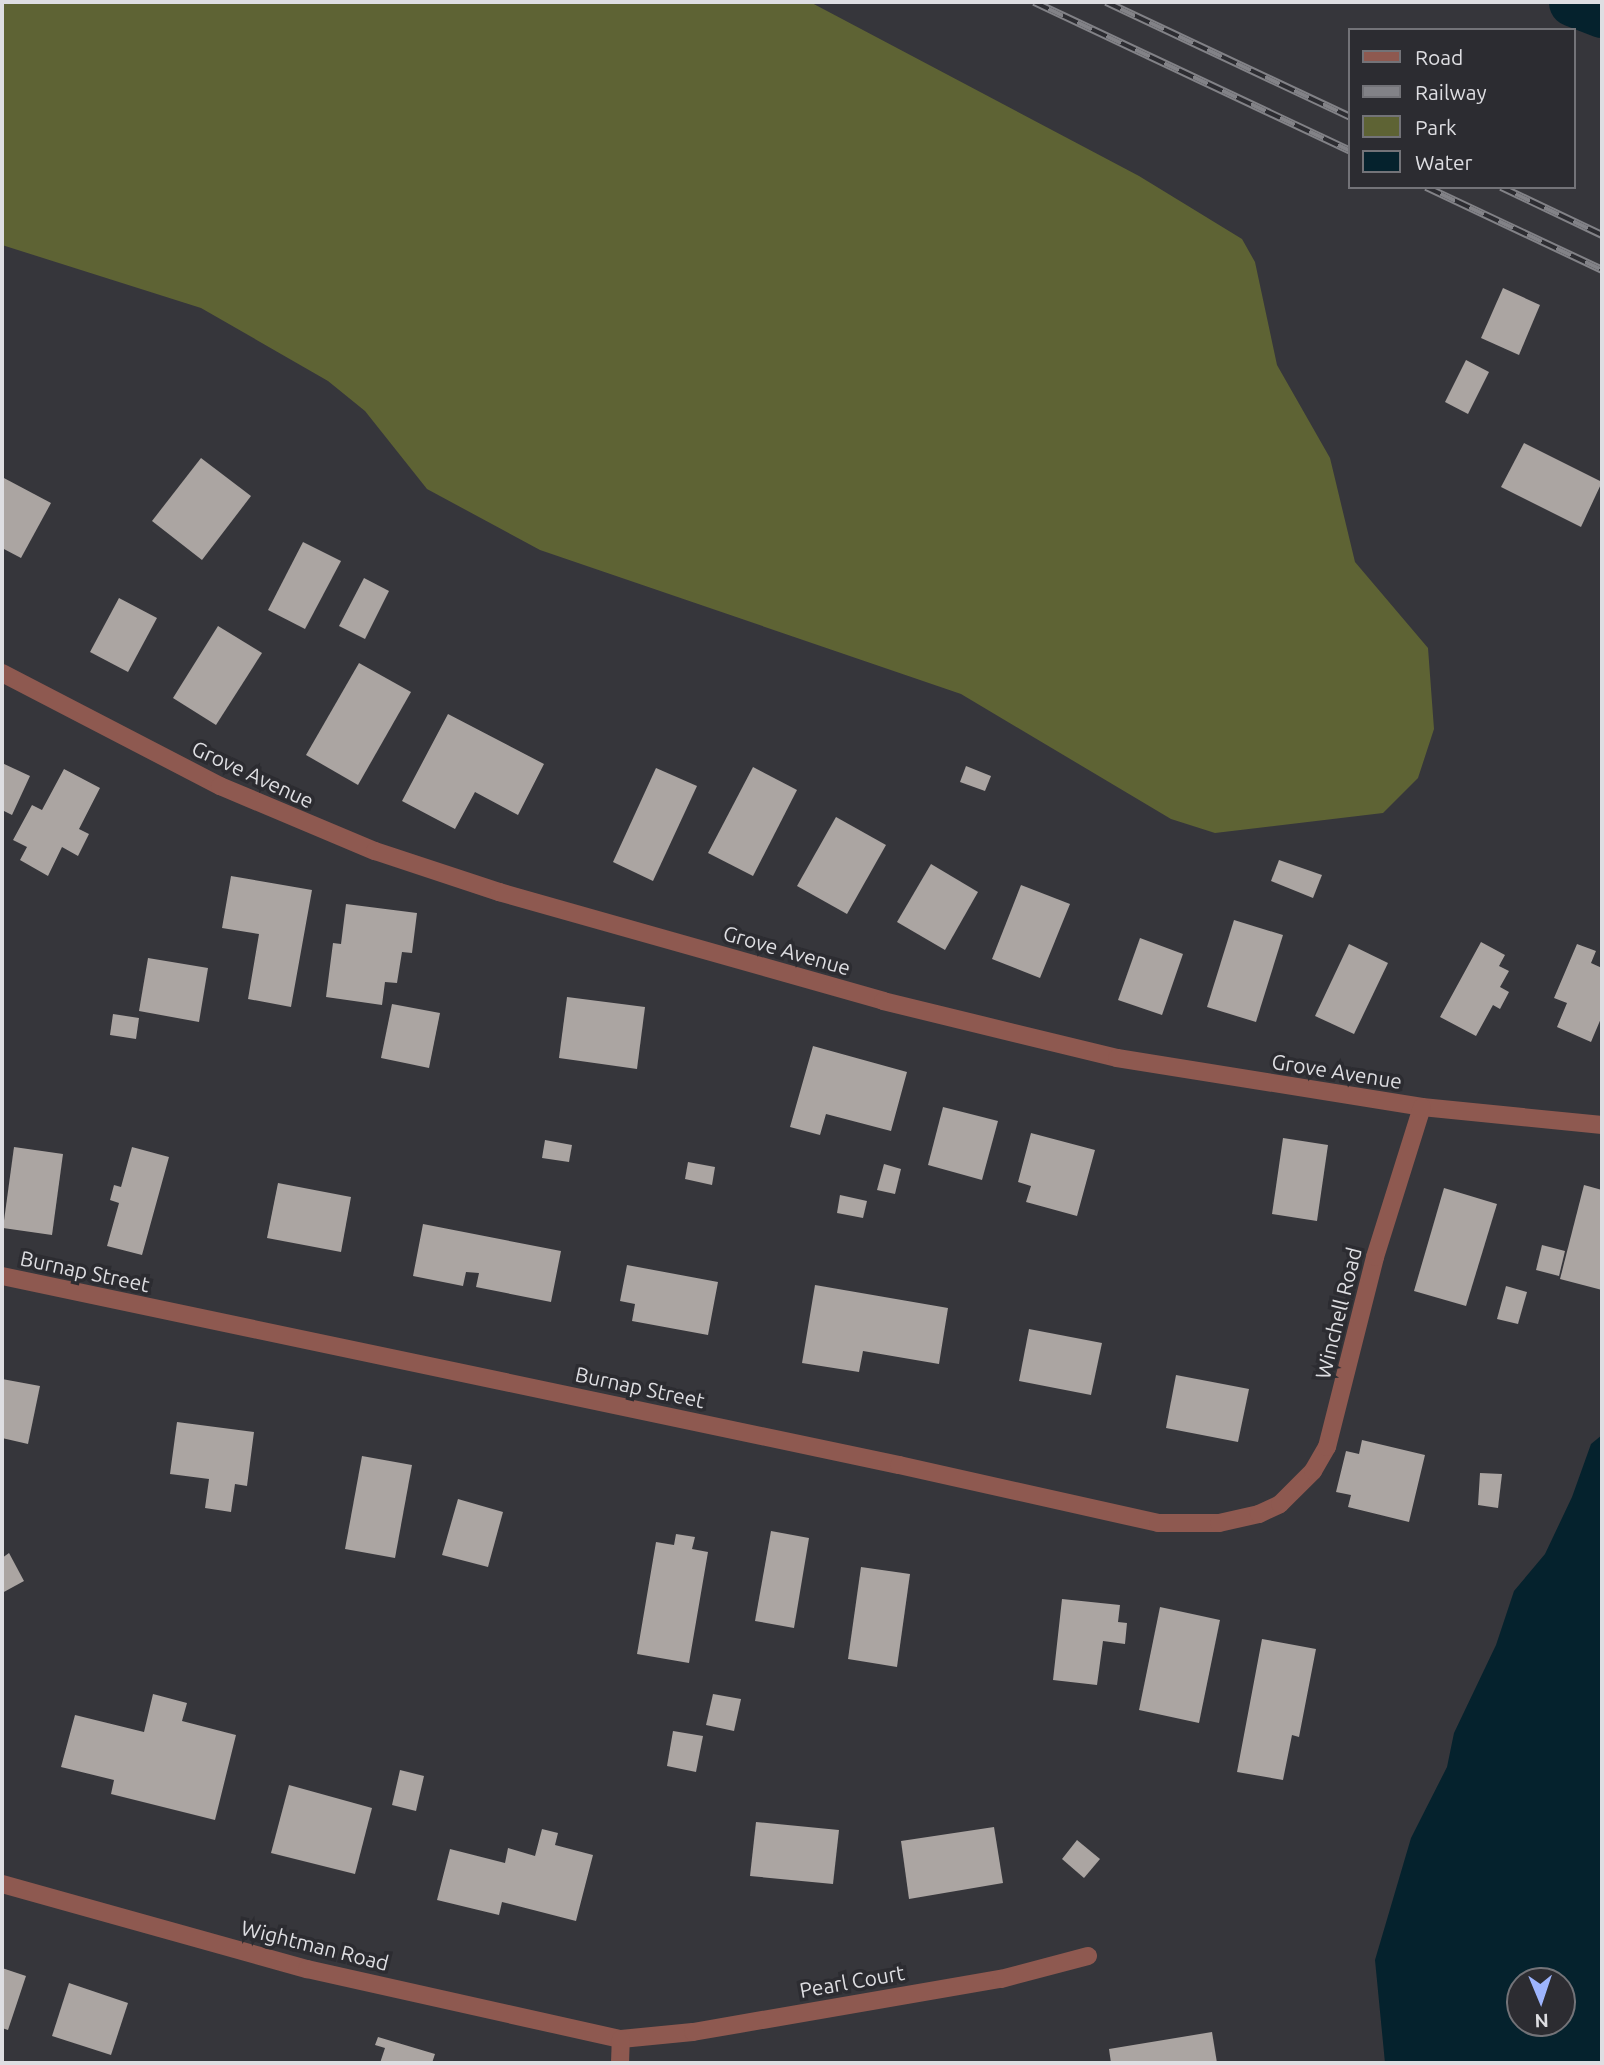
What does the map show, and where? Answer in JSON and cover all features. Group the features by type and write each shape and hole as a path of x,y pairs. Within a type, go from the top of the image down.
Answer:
{"street":[{"name":"Grove Avenue","path":"2,673 220,786 375,851 499,892 883,1001 1117,1058 1422,1107 1602,1125"},
{"name":"Winchell Road","path":"1268,1511 1305,1481 1330,1440 1375,1257 1422,1107"},
{"name":"Burnap Street","path":"2,1276 900,1465 1158,1523 1219,1524 1268,1511"},
{"name":"Wightman Road","path":"2,1884 307,1969 621,2039"},
{"name":"Pearl Court","path":"621,2039 692,2032 1001,1979 1088,1956"},
{"path":"620,2063 621,2039"}],"green space":[{"path":"2,2 810,2 1139,176 1242,239 1255,262 1277,365 1330,458 1355,562 1428,648 1434,729 1418,778 1383,813 1215,833 1171,819 961,694 540,550 427,489 365,411 328,381 201,308 2,245"}],"water":[{"path":"1602,1435 1602,2063 1385,2063 1375,1960 1411,1838 1447,1767 1454,1733 1496,1645 1514,1591 1545,1554 1572,1497 1591,1444"}],"building":[{"path":"1503,288 1540,305 1519,355 1481,338"},
{"path":"1466,360 1489,372 1468,414 1445,402"},
{"path":"1524,443 1602,482 1581,527 1501,487"},
{"path":"201,458 251,496 202,560 152,521"},
{"path":"2,477 51,503 21,558 2,548"},
{"path":"303,542 341,561 305,629 268,610"},
{"path":"364,578 389,591 365,639 339,626"},
{"path":"119,598 157,618 128,672 90,652"},
{"path":"218,626 262,653 216,725 173,698"},
{"path":"359,663 411,692 358,785 306,755"},
{"path":"448,714 544,764 518,815 475,792 455,829 402,801"},
{"path":"2,763 30,776 12,815 2,810"},
{"path":"966,766 991,776 985,791 960,782"},
{"path":"753,767 797,790 753,876 708,853"},
{"path":"656,768 697,786 653,881 613,862"},
{"path":"64,769 100,788 79,829 89,834 78,856 62,847 48,876 20,860 27,847 13,840 32,805 42,810"},
{"path":"836,817 886,845 847,914 797,886"},
{"path":"1279,860 1322,875 1313,898 1271,881"},
{"path":"931,864 978,892 945,950 897,922"},
{"path":"231,876 312,890 291,1007 248,999 259,934 222,928"},
{"path":"1021,885 1070,904 1040,978 992,959"},
{"path":"346,904 417,913 412,953 402,952 397,983 385,982 382,1005 326,997 333,943 341,944"},
{"path":"1234,920 1283,935 1256,1022 1207,1007"},
{"path":"1140,938 1183,954 1162,1015 1118,1000"},
{"path":"1481,942 1505,955 1499,966 1509,971 1500,987 1509,992 1500,1009 1493,1005 1476,1036 1440,1017"},
{"path":"1349,944 1388,963 1354,1034 1315,1016"},
{"path":"1577,944 1596,951 1591,963 1602,968 1602,1016 1591,1042 1557,1027 1567,1003 1554,998"},
{"path":"148,958 208,968 199,1022 139,1011"},
{"path":"567,997 645,1007 637,1069 559,1058"},
{"path":"392,1004 440,1013 429,1068 381,1058"},
{"path":"113,1014 139,1018 136,1039 110,1035"},
{"path":"813,1046 907,1072 891,1131 826,1114 820,1135 790,1127"},
{"path":"943,1107 998,1121 982,1180 928,1165"},
{"path":"1031,1133 1095,1150 1077,1216 1026,1202 1031,1186 1018,1182"},
{"path":"1283,1138 1328,1145 1317,1221 1272,1214"},
{"path":"545,1140 572,1145 569,1162 542,1158"},
{"path":"14,1147 63,1154 52,1235 3,1228"},
{"path":"132,1147 169,1157 142,1255 107,1246 119,1203 110,1200 114,1185 121,1187"},
{"path":"688,1162 715,1167 712,1185 685,1179"},
{"path":"884,1164 901,1169 895,1194 877,1190"},
{"path":"278,1183 351,1197 341,1252 267,1238"},
{"path":"1584,1185 1602,1190 1602,1290 1560,1279"},
{"path":"1444,1188 1497,1204 1466,1306 1414,1291"},
{"path":"840,1195 867,1201 863,1218 837,1213"},
{"path":"423,1224 561,1251 551,1302 476,1287 479,1273 466,1272 463,1286 413,1276"},
{"path":"1542,1245 1565,1251 1559,1276 1536,1270"},
{"path":"627,1265 718,1282 708,1335 632,1321 635,1304 620,1301"},
{"path":"815,1285 948,1308 939,1364 863,1351 859,1372 802,1363"},
{"path":"1506,1286 1527,1292 1518,1324 1497,1319"},
{"path":"1029,1329 1102,1343 1091,1395 1019,1381"},
{"path":"1176,1375 1249,1389 1238,1442 1166,1428"},
{"path":"2,1379 40,1386 28,1444 2,1438"},
{"path":"177,1422 254,1432 247,1486 235,1484 231,1512 205,1508 209,1479 170,1474"},
{"path":"1362,1440 1425,1455 1409,1522 1348,1507 1351,1495 1336,1492 1346,1451 1359,1454"},
{"path":"362,1456 412,1465 395,1558 345,1549"},
{"path":"1480,1473 1502,1474 1498,1508 1478,1505"},
{"path":"458,1499 503,1512 488,1567 442,1555"},
{"path":"771,1531 809,1538 794,1628 755,1621"},
{"path":"676,1534 695,1537 692,1549 708,1552 689,1663 637,1654 656,1542 674,1545"},
{"path":"9,1553 24,1581 2,1593 2,1558"},
{"path":"861,1567 910,1574 897,1667 848,1659"},
{"path":"1062,1599 1120,1605 1118,1622 1127,1623 1125,1644 1103,1641 1097,1685 1053,1680"},
{"path":"1160,1607 1220,1620 1199,1723 1139,1710"},
{"path":"1262,1639 1316,1649 1299,1737 1292,1735 1283,1780 1237,1772"},
{"path":"153,1694 187,1703 182,1721 236,1735 215,1820 111,1794 114,1780 61,1767 75,1715 144,1732"},
{"path":"713,1694 741,1699 734,1731 706,1725"},
{"path":"673,1731 703,1736 696,1772 667,1766"},
{"path":"400,1770 424,1776 416,1811 392,1805"},
{"path":"289,1785 372,1808 355,1874 271,1853"},
{"path":"756,1822 839,1830 833,1884 750,1876"},
{"path":"994,1827 1003,1883 909,1899 901,1841"},
{"path":"542,1829 558,1833 555,1845 593,1855 576,1921 502,1902 499,1915 437,1900 450,1849 505,1863 508,1848 535,1856"},
{"path":"1077,1840 1100,1859 1084,1878 1062,1859"},
{"path":"2,1968 26,1976 8,2030 2,2028"},
{"path":"69,1983 128,2003 111,2055 52,2036"},
{"path":"1212,2032 1217,2063 1111,2063 1109,2049"},
{"path":"378,2037 435,2054 432,2063 380,2063 385,2048 375,2045"}],"waterway":[{"path":"1573,2 1602,13"}],"railway":[{"path":"1034,2 1348,150"},
{"path":"1106,2 1348,116"},
{"path":"1430,189 1602,270"},
{"path":"1505,189 1602,235"}]}
